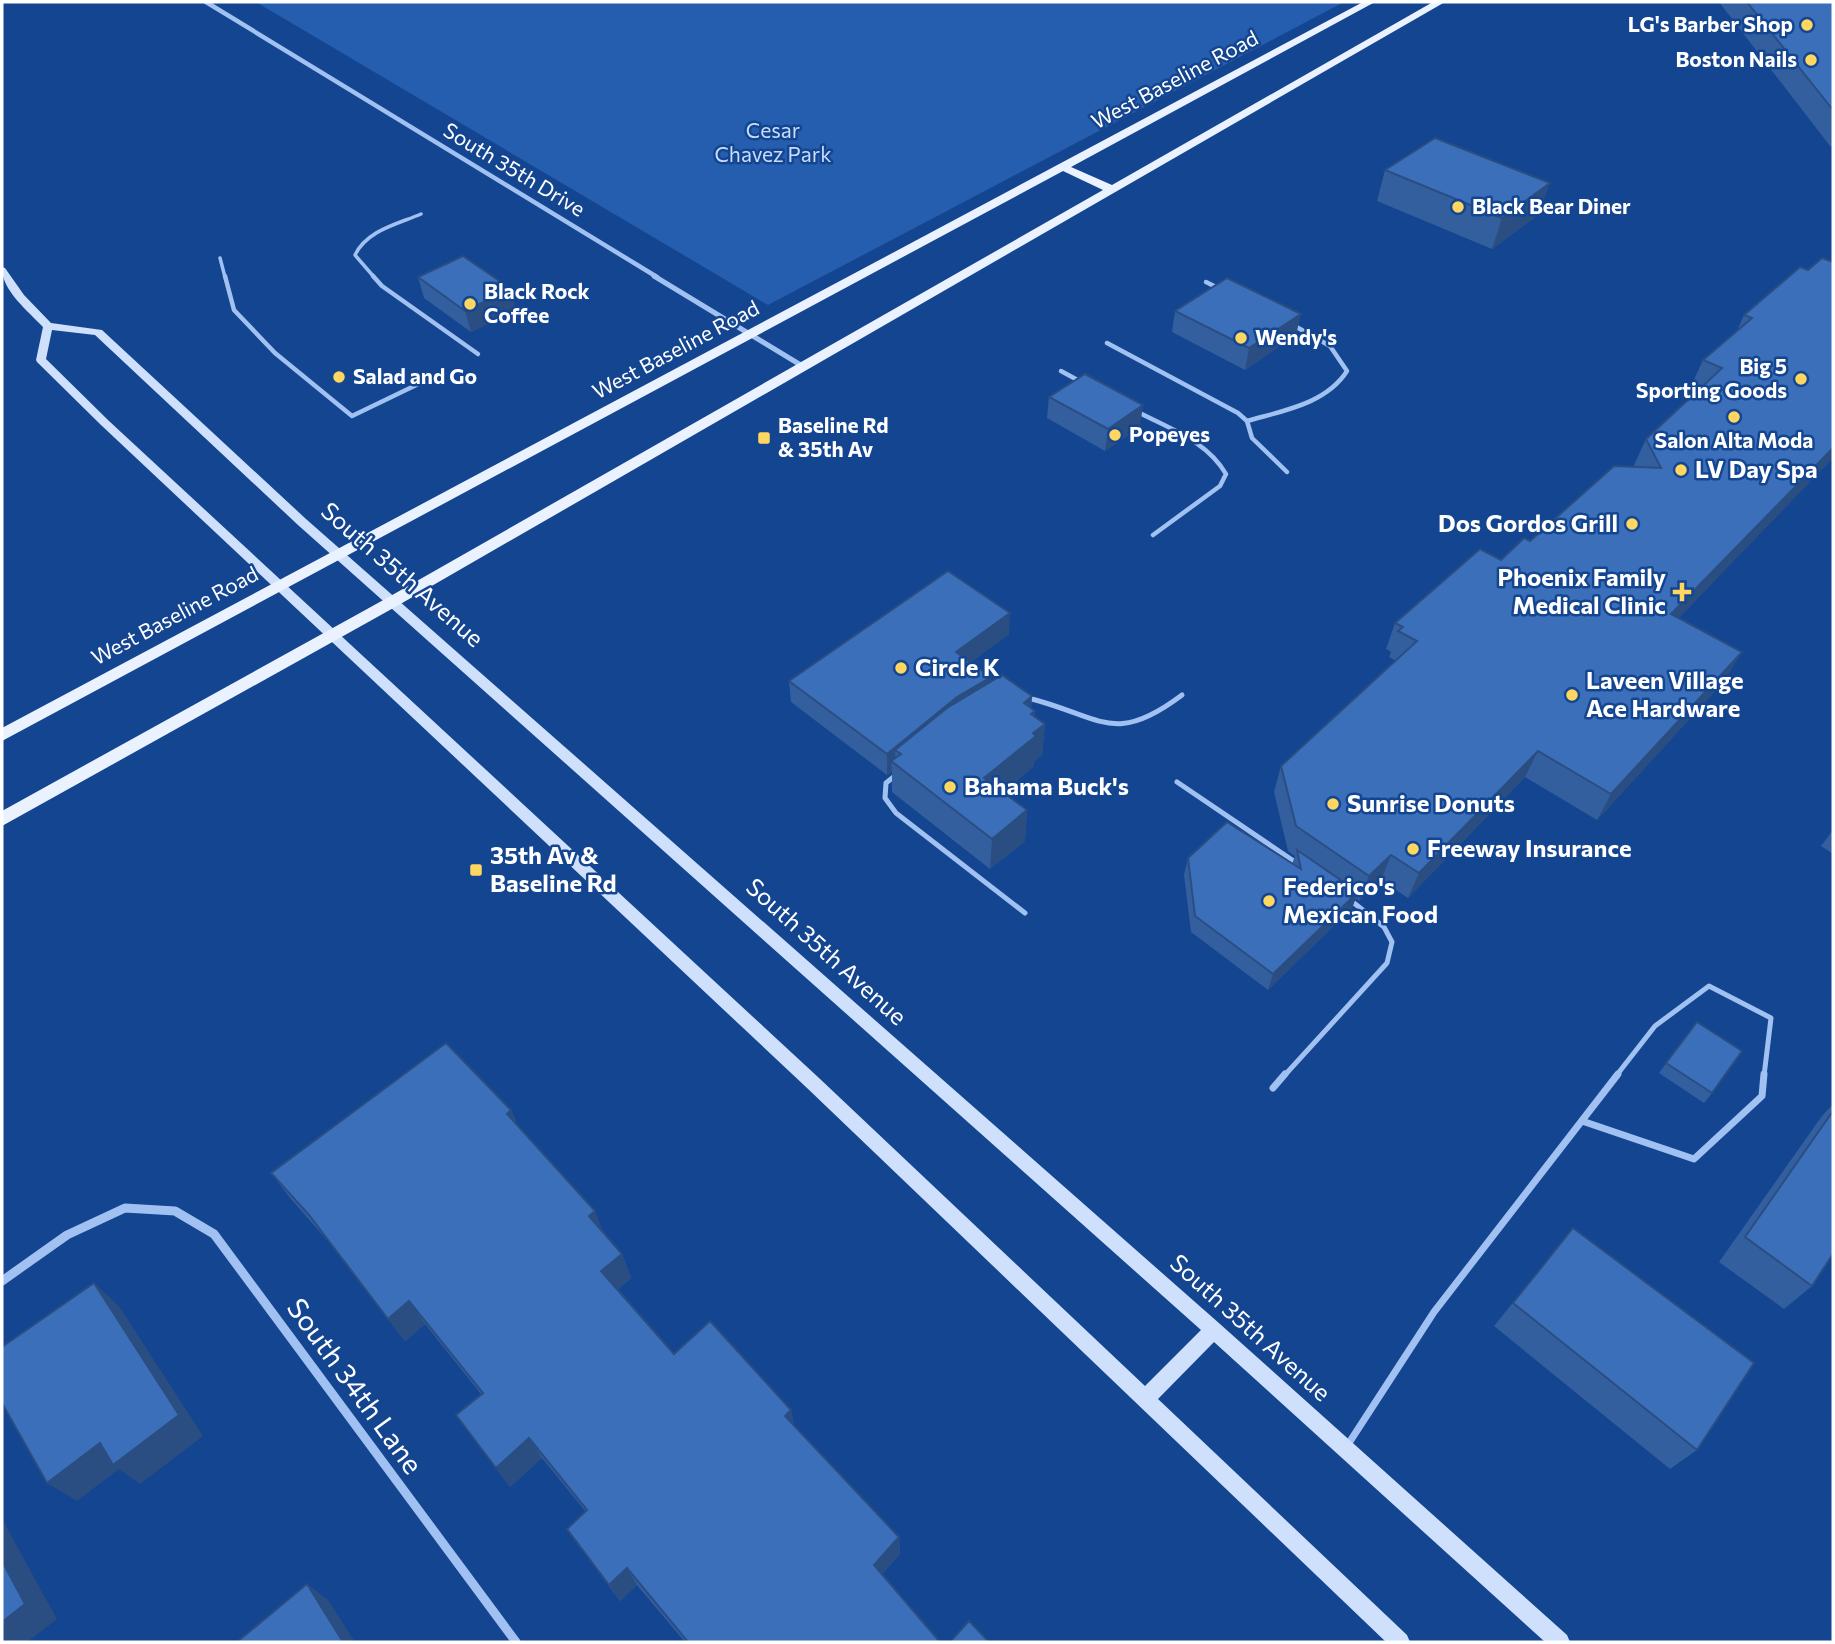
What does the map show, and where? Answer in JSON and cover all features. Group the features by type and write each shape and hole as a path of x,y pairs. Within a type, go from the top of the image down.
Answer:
{"main road":[{"name":"West Baseline Road","path":"2,735 1370,2"},
{"path":"2,819 804,367 1440,2"},
{"path":"1063,167 1111,189"},
{"path":"2,270 20,297 48,326 41,360 813,1083 1399,1642"},
{"name":"South 35th Avenue","path":"48,326 99,332 340,555 1214,1330 1560,1642"},
{"path":"1144,1400 1214,1330"}],"street":[{"name":"South 35th Drive","path":"206,2 804,367"},
{"name":"South 34th Lane","path":"2,1281 67,1235 125,1209 175,1211 214,1234 516,1642"}],"lane":[{"path":"421,214 367,239 358,247 355,255 382,286 478,354"},
{"path":"220,258 234,310 275,353 352,416 437,374"},
{"path":"1206,282 1228,293"},
{"path":"1247,421 1321,396 1342,383 1347,372 1331,346 1286,322"},
{"path":"1107,343 1226,406 1247,421 1252,438 1287,472"},
{"path":"1061,371 1085,384"},
{"path":"1133,410 1204,448 1220,461 1226,474 1220,486 1153,535"},
{"path":"1016,698 1030,698 1110,725 1132,726 1158,716 1182,695"},
{"path":"903,769 886,783 885,798 896,813 1025,913"},
{"path":"1177,782 1304,868"},
{"path":"1273,1088 1387,963 1392,942 1384,927 1338,892"},
{"path":"1346,1449 1434,1312 1655,1026 1709,986 1771,1018 1762,1096 1694,1159 1582,1121"}],"green space":[{"name":"Cesar Chavez Park","path":"256,2 1344,2 768,305"}],"building":[{"path":"1747,2 1833,2 1833,110"},
{"path":"1435,138 1550,183 1502,218 1385,170"},
{"path":"463,256 511,289 465,311 418,277"},
{"path":"1822,258 1833,262 1833,448 1671,614 1742,652 1611,794 1538,751 1419,873 1391,855 1369,876 1296,826 1281,766 1417,641 1398,631 1403,627 1395,623 1480,549 1501,560 1524,538 1530,541 1614,466 1661,468 1646,439 1722,368 1703,360 1752,318 1744,315 1800,267 1808,270"},
{"path":"1227,278 1301,314 1249,348 1175,311"},
{"path":"1085,374 1143,405 1108,429 1049,397"},
{"name":"Circle K","path":"948,571 1010,613 956,652 991,677 957,697 887,754 789,681"},
{"path":"1002,675 1032,696 1024,703 1035,711 1031,714 1045,724 1033,733 1036,736 984,778 1027,810 992,839 891,761 901,754 895,750 947,708"},
{"path":"1227,822 1301,869 1297,850 1358,892 1273,974 1195,916 1188,858"},
{"path":"1697,1022 1742,1051 1712,1093 1666,1063"},
{"path":"446,1043 511,1110 507,1114 595,1211 589,1216 622,1254 601,1271 674,1354 710,1321 791,1410 785,1416 899,1537 874,1565 940,1642 688,1642 627,1568 609,1585 567,1529 587,1510 529,1438 496,1468 456,1415 483,1393 409,1301 388,1319 309,1215 271,1173"},
{"path":"1833,1111 1833,1254 1812,1286 1745,1237"},
{"path":"1573,1228 1754,1363 1697,1450 1513,1303"},
{"path":"94,1283 179,1415 113,1465 100,1443 47,1483 2,1403 2,1347"},
{"path":"2,1561 25,1604 2,1622"},
{"path":"307,1584 343,1642 237,1642"},
{"path":"969,1621 989,1642 950,1642"}],"place":[{"name":"LG's Barber Shop","path":"1807,25"},
{"name":"Boston Nails","path":"1811,60"},
{"name":"Black Bear Diner","path":"1458,207"},
{"name":"Black Rock Coffee","path":"470,304"},
{"name":"Wendy's","path":"1241,338"},
{"name":"Salad and Go","path":"339,377"},
{"name":"Big 5 Sporting Goods","path":"1801,379"},
{"name":"Salon Alta Moda","path":"1734,417"},
{"name":"Popeyes","path":"1115,435"},
{"name":"Baseline Rd & 35th Av","path":"764,438"},
{"name":"LV Day Spa","path":"1681,470"},
{"name":"Dos Gordos Grill","path":"1632,524"},
{"name":"Phoenix Family Medical Clinic","path":"1682,592"},
{"name":"Circle K","path":"901,668"},
{"name":"Laveen Village Ace Hardware","path":"1572,695"},
{"name":"Bahama Buck's","path":"950,787"},
{"name":"Sunrise Donuts","path":"1333,804"},
{"name":"Freeway Insurance","path":"1413,849"},
{"name":"35th Av & Baseline Rd","path":"476,870"},
{"name":"Federico's Mexican Food","path":"1269,901"}]}
